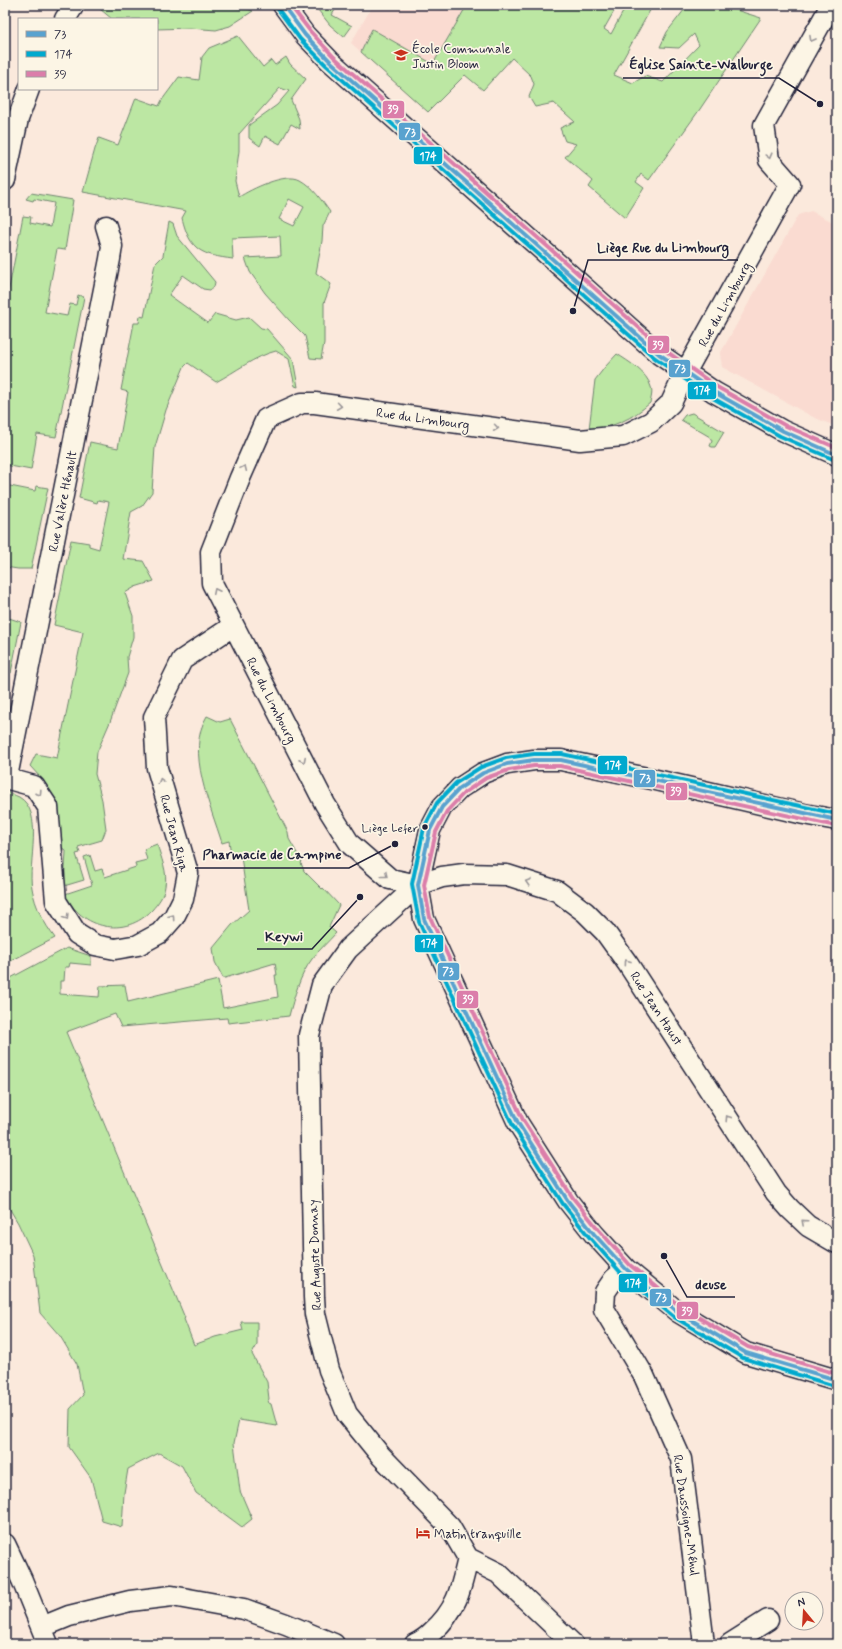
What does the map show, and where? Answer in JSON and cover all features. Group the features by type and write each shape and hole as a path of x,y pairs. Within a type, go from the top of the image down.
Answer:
{"street":[{"path":"66,18 74,5"},
{"path":"283,5 305,35 330,61 648,346 714,392 784,431 837,455"},
{"name":"Rue du Limbourg","path":"418,885 390,880 350,844 325,804 212,584 211,552 240,478 266,419 302,403 315,403 580,440 623,436 650,422 671,403 685,373 790,184 769,160 764,125 832,5"},
{"path":"5,180 18,119 29,90"},
{"name":"Rue Valère Hénault","path":"6,777 110,259 112,246 106,226"},
{"name":"Rue Jean Riga","path":"6,777 34,786 48,807 56,902 78,934 96,945 115,949 138,945 160,933 174,916 183,899 188,873 157,768 154,717 182,660 233,626"},
{"path":"837,820 561,760 534,760 508,764 483,773 460,788 442,807 430,830 418,885 424,919 518,1123 568,1201 594,1234 626,1269 678,1312 746,1353 837,1380"},
{"name":"Rue Jean Haust","path":"418,885 442,877 464,874 507,875 557,891 585,912 605,932 628,964 776,1193 808,1226 837,1243"},
{"name":"Rue Auguste Donnay","path":"418,885 348,949 322,984 309,1035 314,1308 329,1370 347,1414 381,1456 450,1527 468,1558"},
{"name":"Rue Daussoigne-Méhul","path":"626,1269 614,1278 605,1292 604,1309 644,1376 681,1460 704,1644"},
{"path":"5,1544 22,1580 45,1636 69,1616 130,1601 172,1596 244,1609 286,1624 334,1644"},
{"path":"415,1644 421,1642 444,1621 455,1604 468,1558 498,1573 573,1644"},
{"path":"730,1644 768,1620"}],"shaded area":[{"name":"École Communale Justin Bloom","path":"373,5 467,5 413,99 351,43"},
{"path":"811,211 837,224 837,427 813,417 722,367 720,354 798,215"}],"green space":[{"path":"103,5 212,5 253,11 230,26 216,30 190,28 158,29 158,18 111,18 100,9"},
{"path":"314,5 338,5 332,15 352,26 344,37 330,25"},
{"path":"467,5 653,5 614,75 633,83 645,76 663,82 699,45 694,34 679,48 660,47 667,32 688,5 710,5 714,7 715,5 729,5 736,10 761,18 700,109 649,180 641,174 636,182 644,188 625,218 589,187 593,181 565,157 576,144 565,141 560,128 575,122 554,103 535,107 529,97 534,84 531,76 512,58 483,90 465,75 428,112 361,52 372,29 433,64","holes":["617,6 624,10 611,34 604,29"]},
{"path":"238,36 263,67 271,60 275,65 286,57 290,64 306,79 291,100 299,119 300,129 291,124 280,144 265,136 260,146 249,138 249,125 277,105 289,91 280,88 239,134 239,151 235,181 239,197 269,182 286,178 294,178 305,183 313,190 330,212 323,226 322,241 316,273 331,284 324,303 324,343 321,359 310,358 305,336 265,293 250,272 245,258 281,256 280,236 232,238 233,259 213,256 199,249 189,238 182,218 186,211 83,192 99,138 118,145 136,98 159,106 179,77 199,80 202,57 209,48","holes":["289,199 304,207 294,226 279,219"]},
{"path":"31,193 73,200 65,250 57,249 45,312 67,316 70,304 76,305 78,295 84,297 56,437 37,434 31,470 5,465 5,309 23,216 31,217 30,223 50,227 54,203 26,199"},
{"path":"169,222 173,224 177,236 215,282 214,287 210,290 203,289 183,275 169,295 208,323 215,314 236,320 249,317 261,328 267,329 293,359 298,387 295,386 289,359 276,351 253,360 216,382 188,363 184,367 166,410 155,447 152,492 142,506 131,512 123,559 143,561 154,581 135,587 125,593 133,616 133,637 127,657 128,673 97,752 95,774 102,800 106,829 102,840 78,847 80,853 76,854 84,880 64,886 66,851 60,846 49,793 40,777 30,766 36,754 57,758 83,632 54,625 71,540 89,543 89,546 99,549 109,502 98,500 97,503 79,498 90,442 118,448 128,392 121,390 134,323 139,323 140,316 144,317 155,264 163,256"},
{"path":"617,354 632,364 646,377 652,389 650,403 636,414 622,422 606,427 589,429 595,380"},
{"path":"692,413 724,432 715,447 710,446 712,441 710,437 681,420 685,415"},
{"path":"5,485 35,491 36,486 48,488 31,569 5,567"},
{"path":"6,617 21,622 11,673 5,671"},
{"path":"207,716 220,722 230,719 288,832 289,839 302,862 304,871 339,905 329,927 336,933 315,956 304,972 289,1016 228,1023 227,1018 121,1027 115,1014 66,1032 185,1318 184,1319 194,1345 215,1337 243,1330 241,1322 257,1322 257,1345 252,1354 267,1382 269,1399 267,1402 271,1404 277,1426 239,1420 234,1443 240,1491 252,1519 242,1527 196,1493 182,1466 159,1453 128,1469 124,1493 122,1527 102,1521 91,1478 69,1447 70,1409 83,1395 77,1364 60,1336 40,1313 33,1255 18,1223 5,1201 5,981 67,948 91,956 91,965 70,963 69,967 65,967 64,981 60,981 60,994 99,997 100,986 125,985 128,1002 218,980 223,1008 278,997 275,963 223,978 215,962 213,948 232,925 249,910 241,857 231,854 229,841 222,843 202,779 199,762 199,746 201,730"},
{"path":"5,792 19,797 27,804 31,814 33,826 32,888 35,902 40,914 55,938 5,964"},
{"path":"157,844 165,870 166,881 162,896 152,910 141,919 129,925 117,927 104,926 92,922 72,906 65,894 92,885 84,857 90,855 95,871 102,869 105,877 136,867 135,863 147,860 144,849"}],"transit line":[{"name":"73","path":"283,5 305,35 330,61 659,354 714,392 783,431 837,455"},
{"name":"39","path":"290,5 310,31 334,57 663,349 717,387 786,426 837,448"},
{"name":"174","path":"278,9 300,39 326,65 655,358 711,397 780,436 835,460"},
{"name":"174","path":"835,1386 743,1358 674,1317 622,1274 590,1238 563,1204 513,1126 419,922 412,884 424,828 437,803 456,783 481,767 506,758 534,754 562,754 837,814"},
{"name":"73","path":"837,820 561,760 534,760 507,764 483,773 460,788 442,807 430,830 418,885 424,919 518,1123 568,1201 594,1234 626,1269 678,1312 746,1353 837,1380"},
{"name":"39","path":"836,826 560,766 534,766 509,770 486,778 464,793 447,811 436,832 424,885 430,917 523,1120 573,1198 599,1230 630,1265 681,1307 748,1347 837,1374"}],"place":[{"name":"École Communale Justin Bloom","path":"401,55"},
{"name":"Église Sainte-Walburge","path":"820,104"},
{"name":"Liège Rue du Limbourg","path":"573,311"},
{"name":"Liège Lefer","path":"425,827"},
{"name":"Pharmacie de Campine","path":"395,844"},
{"name":"Keywi","path":"360,897"},
{"name":"deuse","path":"664,1256"},
{"name":"Matin tranquille","path":"423,1533"}]}
